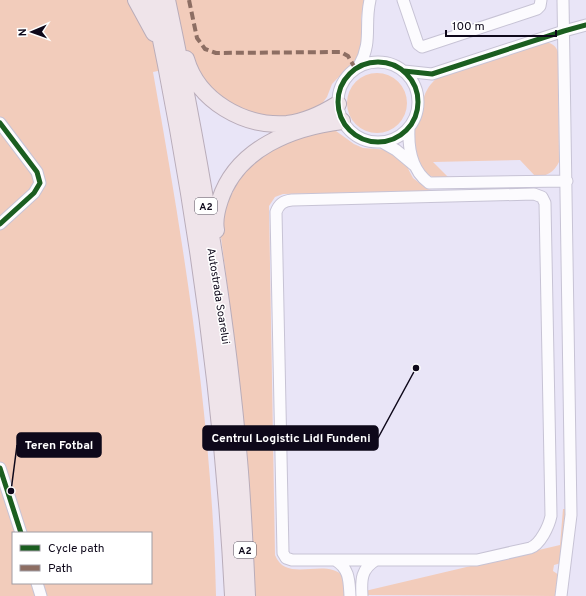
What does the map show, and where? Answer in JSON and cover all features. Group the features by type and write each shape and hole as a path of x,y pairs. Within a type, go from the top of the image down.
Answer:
{"highway":[{"path":"136,0 165,56"},
{"name":"Autostrada Soarelui","path":"153,0 165,56 180,101"},
{"path":"167,0 180,35 186,62 194,77 209,96 234,114 263,123 287,124 318,115 338,104"},
{"name":"Autostrada Soarelui","path":"167,0 180,101 239,459 247,596"},
{"path":"215,312 225,294 215,227 217,210 222,193 231,176 241,164 262,146 319,124 342,121"},
{"name":"Autostrada Soarelui","path":"215,312 233,596"}],"street":[{"path":"359,66 368,45 367,16 370,0"},
{"path":"403,0 418,44 422,47 539,8 541,0"},
{"path":"561,596 571,515 563,0"},
{"path":"368,45 384,62 404,71 432,74 586,25"},
{"path":"384,62 371,62 359,66 348,75 342,84 338,104 342,121 349,130 359,138 370,142 382,142 401,135 409,128 417,111 417,93 412,81 404,71"},
{"path":"417,93 432,74"},
{"path":"0,123 37,172 40,183 34,193 0,224"},
{"path":"409,128 409,146 415,166"},
{"path":"382,142 396,150 415,166 424,179 435,184 567,182"},
{"path":"538,195 542,197 545,203 550,521 533,547 482,560 376,560 289,560 283,553 276,212 278,207 281,203 292,200 538,195"},
{"path":"0,468 20,532"},
{"path":"335,560 344,567 347,573 350,596"},
{"path":"362,596 361,578 364,572 376,560"},
{"path":"37,584 41,596"}],"shaded area":[{"path":"0,0 364,0 361,19 363,33 360,55 332,84 327,97 318,109 280,119 240,111 206,86 191,64 153,72 186,268 195,333 209,464 216,596 0,596"},
{"path":"546,42 554,46 558,52 559,162 555,168 544,176 536,177 520,160 433,162 450,179 433,177 424,171 415,155 413,130 429,86 437,78"},
{"path":"377,73 393,78 398,82 402,87 407,103 402,119 398,124 393,128 377,133 361,128 356,124 352,119 347,103 352,87 356,82 361,78"},
{"path":"330,129 336,131 354,144 363,148 390,150 404,161 413,178 427,189 436,191 283,194 275,197 269,206 275,555 280,563 288,568 326,569 335,571 343,576 345,596 251,596 236,353 219,222 245,165 281,142"},
{"path":"563,509 567,509 561,563 554,565 553,571 559,575 556,596 366,595 365,591 560,545"}],"marked path":[{"path":"189,0 197,38 205,49 216,53 341,52 348,56 355,68"}],"cycle path":[{"path":"404,71 432,74 586,25"},
{"path":"378,62 393,65 406,74 415,87 418,102 415,117 406,130 393,139 378,142 363,139 350,130 341,117 338,102 341,87 350,74 363,65 378,62"},
{"path":"0,123 37,172 40,183 34,193 0,224"},
{"path":"0,468 21,532"}],"place":[{"name":"Centrul Logistic Lidl Fundeni","path":"416,368"},
{"name":"Teren Fotbal","path":"11,491"}]}
